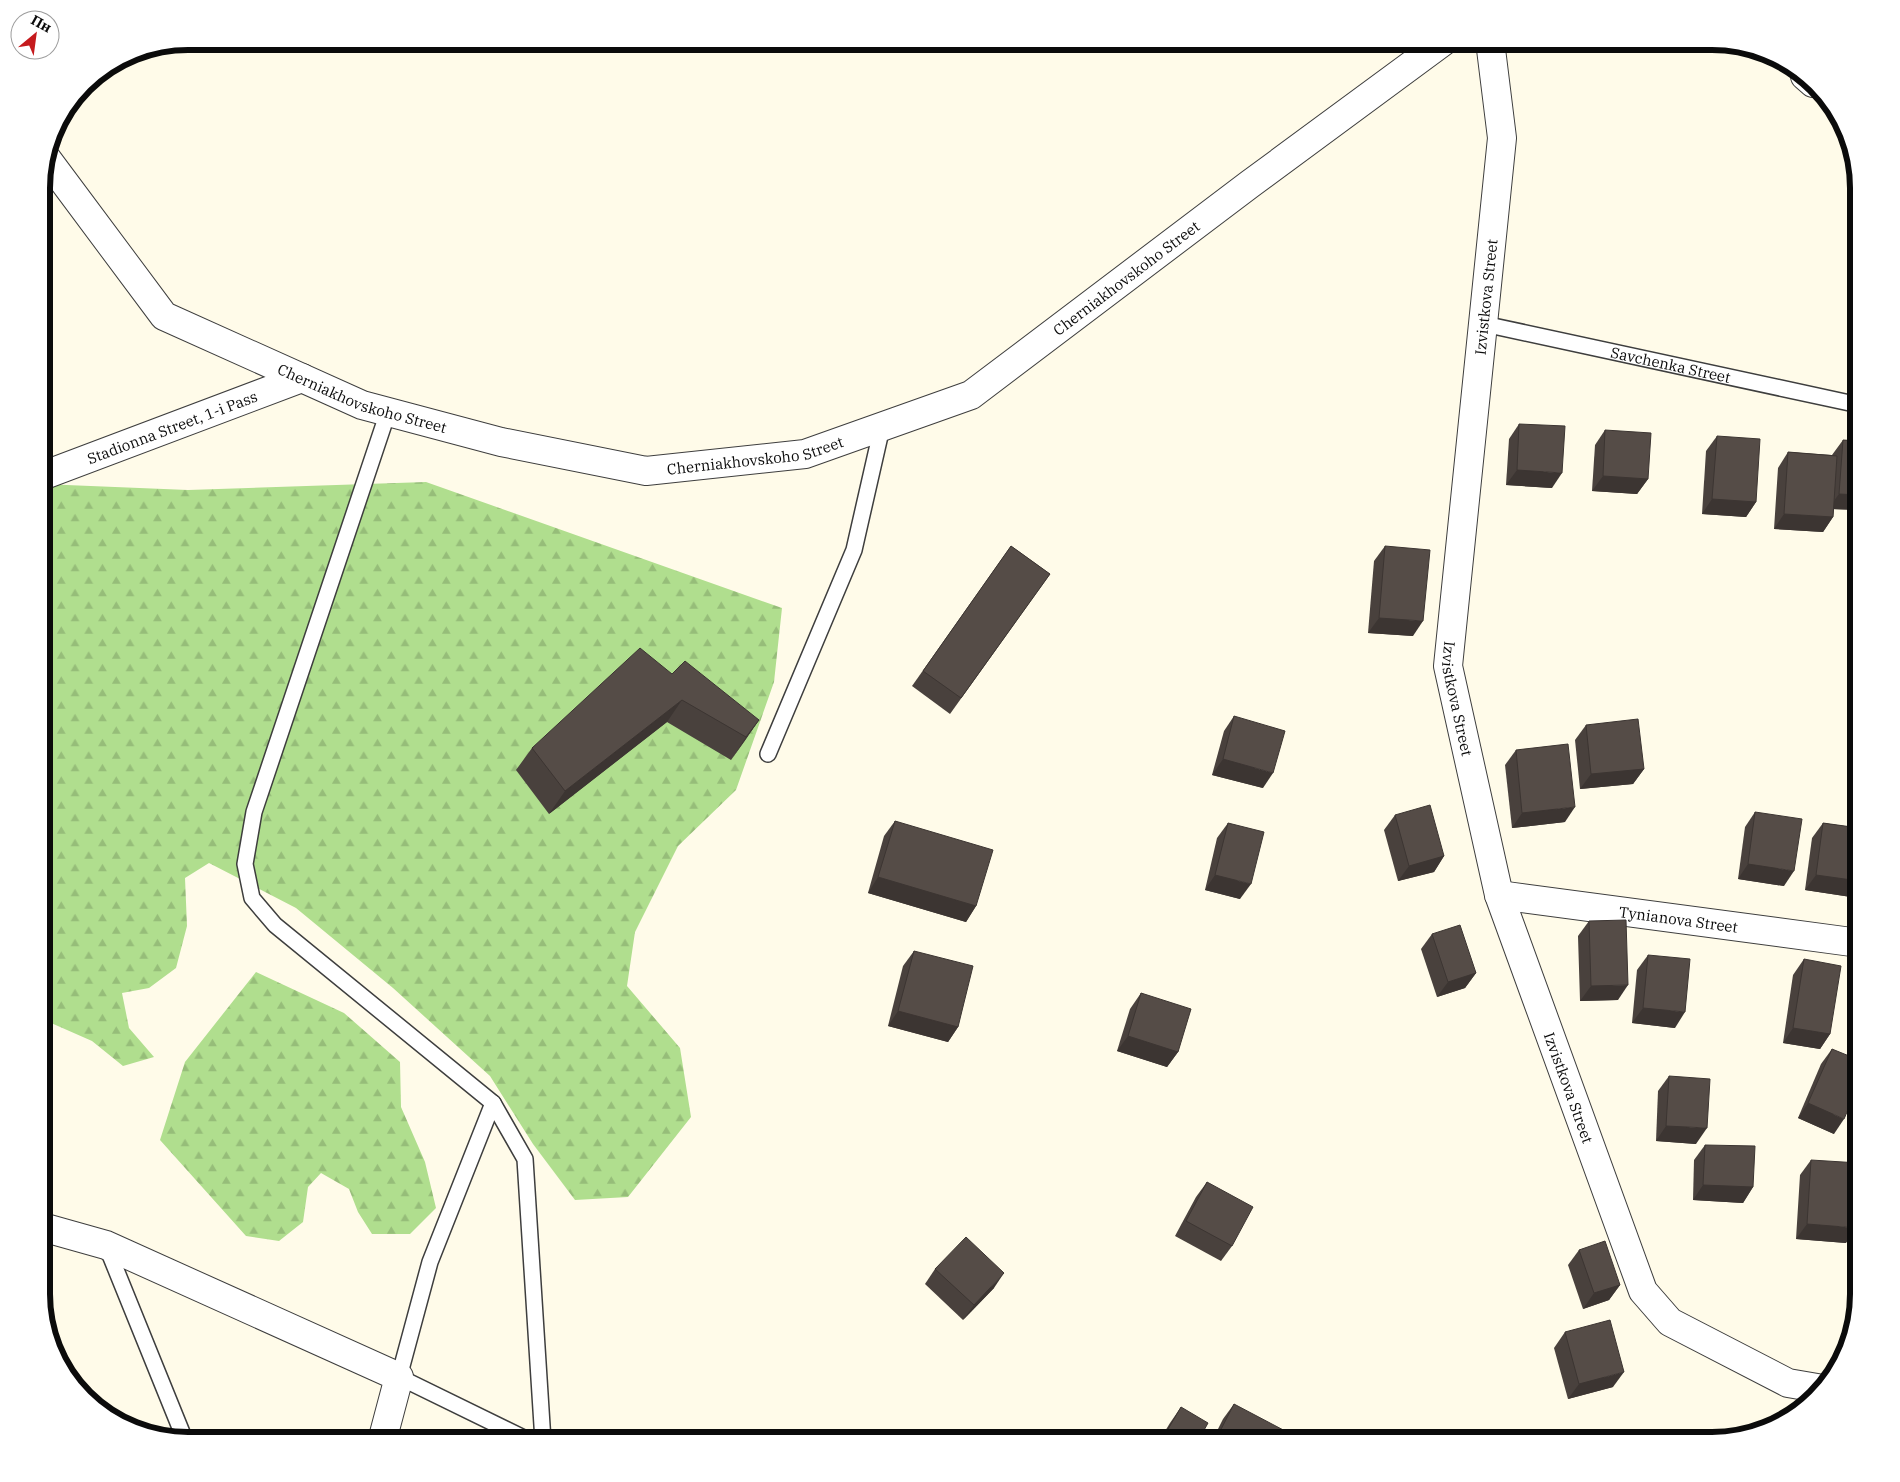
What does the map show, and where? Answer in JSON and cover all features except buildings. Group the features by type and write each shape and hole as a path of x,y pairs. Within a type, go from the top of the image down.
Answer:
{"street":[{"name":"Cherniakhovskoho Street","path":"52,166 164,316 362,405 501,442 646,472 805,454 972,395 1250,184 1432,50"},
{"name":"Izvistkova Street","path":"1491,50 1502,138 1448,666 1499,895 1643,1290 1670,1322 1788,1383 1814,1387"},
{"name":"Stadionna Street, 1-i Pass","path":"50,473 302,378"},
{"name":"Tynianova Street","path":"1499,895 1850,942"},
{"path":"50,1229 106,1245 398,1378 384,1432"}],"lane":[{"name":"Savchenka Street","path":"1484,324 1850,403"},
{"path":"388,412 254,812 245,864 252,898 275,925 493,1104 525,1159 542,1432"},
{"path":"768,754 854,550 882,427"},
{"path":"493,1104 430,1262 398,1378 511,1432"},
{"path":"106,1245 182,1432"}],"green space":[{"path":"426,482 782,608 774,682 736,790 678,846 635,932 627,986 680,1048 691,1117 628,1197 575,1200 533,1144 490,1076 393,988 296,908 209,863 185,878 187,926 176,968 149,988 122,993 129,1028 154,1057 123,1066 92,1041 50,1023 50,484 188,490"},
{"path":"256,972 344,1013 400,1062 401,1107 425,1162 436,1208 410,1234 372,1234 358,1212 349,1189 321,1173 308,1187 303,1222 279,1241 246,1236 160,1140 185,1062"}]}
